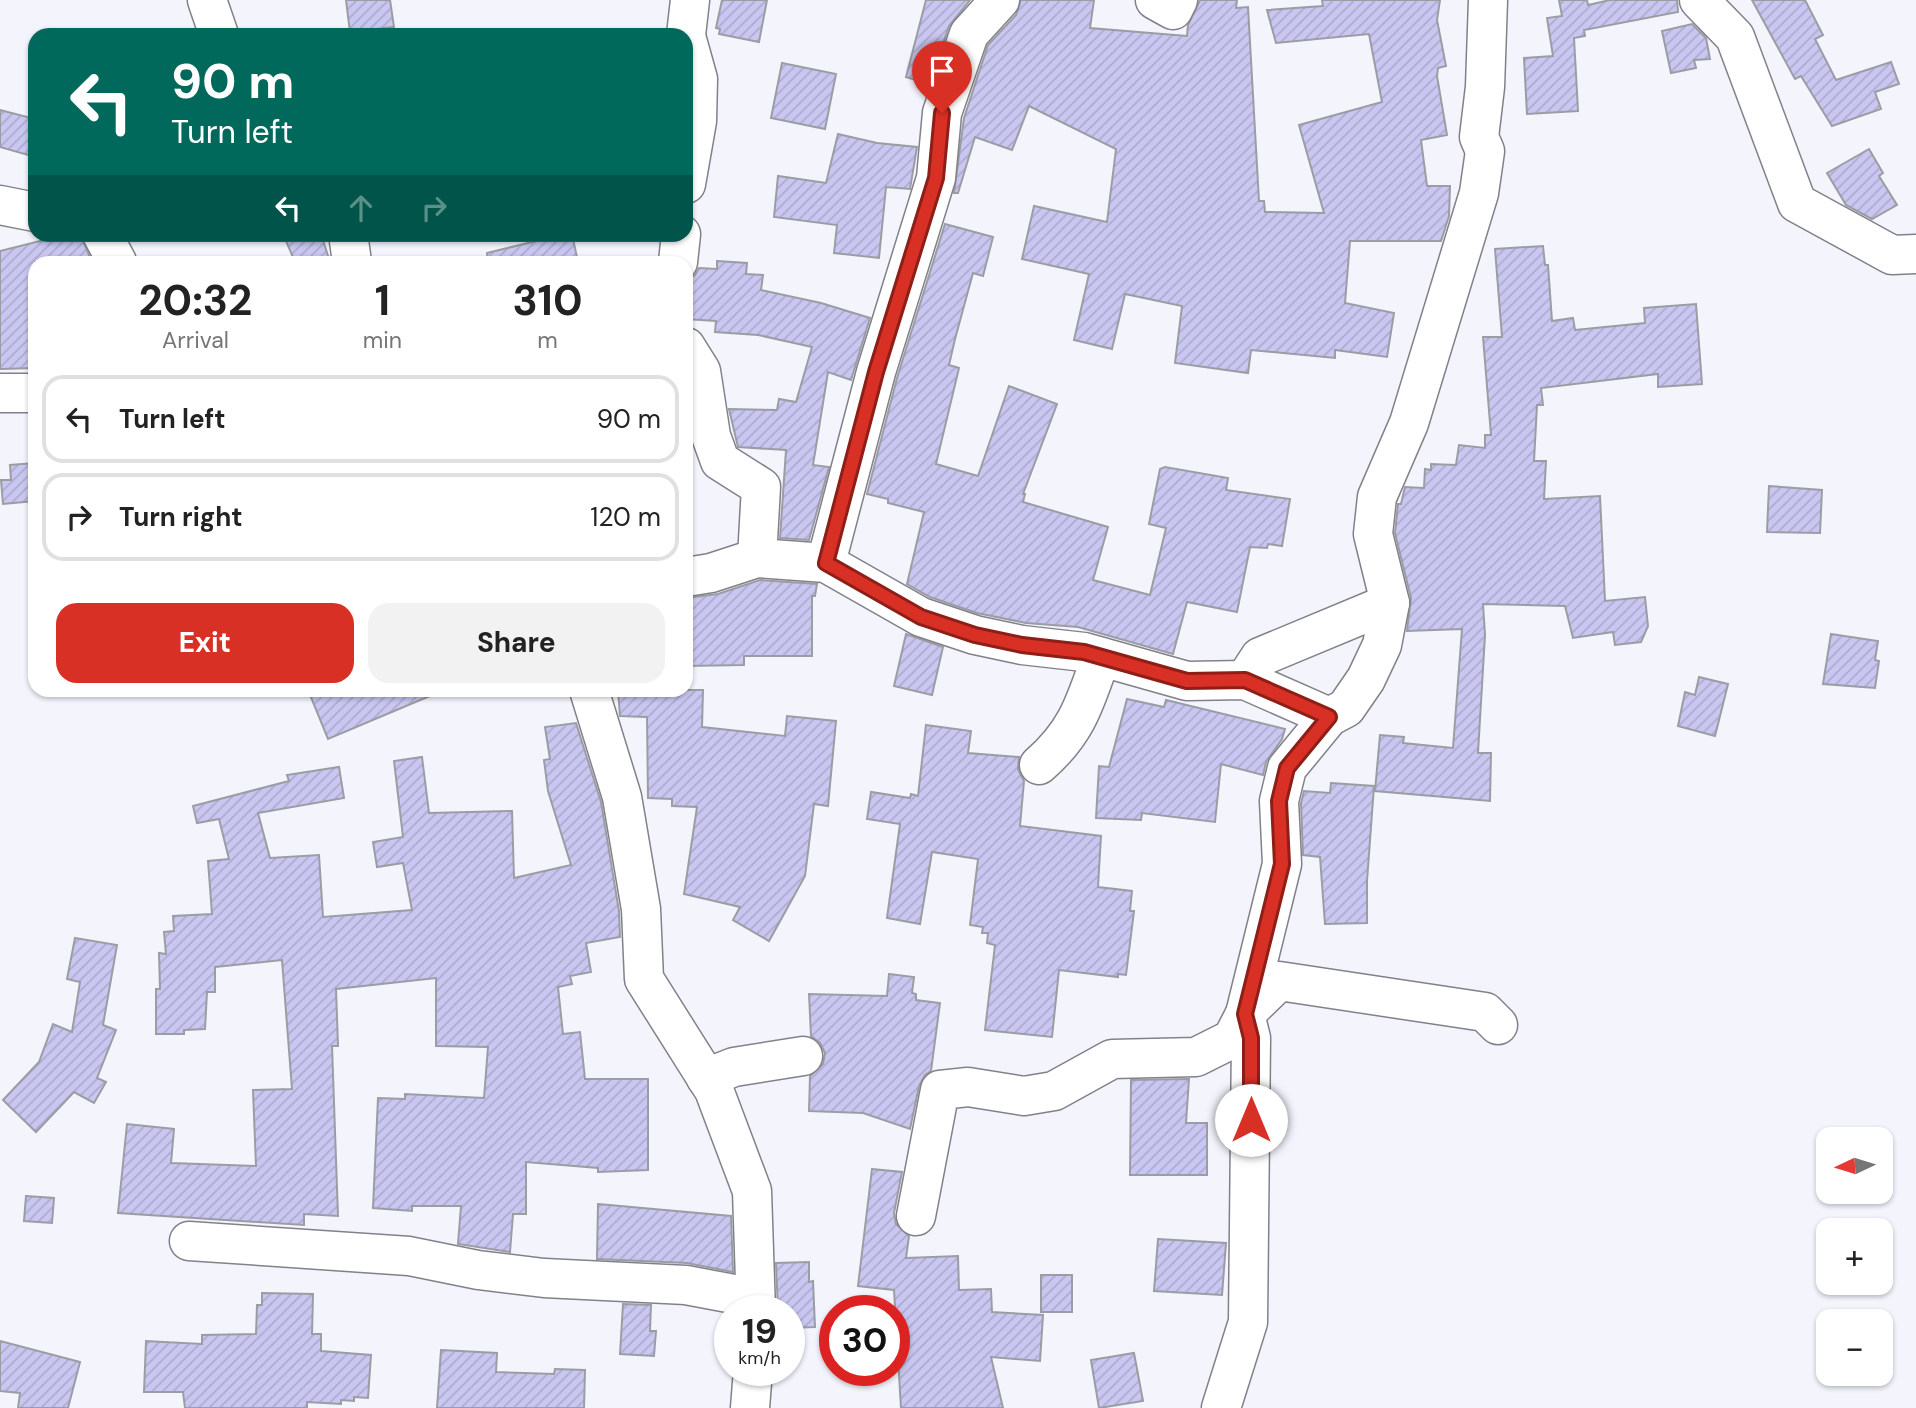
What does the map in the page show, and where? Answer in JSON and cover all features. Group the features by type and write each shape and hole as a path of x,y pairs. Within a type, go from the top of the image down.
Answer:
{"street":[{"path":"208,0 217,28"},
{"path":"687,28 690,0"},
{"path":"826,563 876,372 936,178 942,113 969,34 1000,0"},
{"path":"1155,0 1172,10 1178,0"},
{"path":"916,1216 940,1090 968,1087 1024,1096 1054,1091 1112,1059 1196,1057 1233,1039 1245,1014 1282,864 1279,801 1287,768 1329,717 1346,708 1366,679 1382,645 1390,603 1373,534 1377,497 1409,423 1479,193 1485,150 1479,137 1485,87 1488,0"},
{"path":"1699,0 1735,37 1797,203 1892,255 1916,254"},
{"path":"693,61 698,79 697,121 693,144"},
{"path":"0,205 28,211"},
{"path":"693,358 701,371 711,436 720,461 761,487 757,558"},
{"path":"0,393 28,393"},
{"path":"693,576 757,558 826,563 921,617 975,635 1101,657 1187,681 1245,680 1329,717"},
{"path":"1245,680 1260,657 1390,603"},
{"path":"1039,765 1062,745 1081,716 1101,657"},
{"path":"591,697 622,797 641,909 644,979 706,1078 752,1191 755,1295"},
{"path":"1245,1014 1279,981 1485,1012 1498,1025"},
{"path":"1221,1408 1248,1322 1251,1038 1245,1014"},
{"path":"706,1078 734,1067 803,1056"},
{"path":"189,1241 409,1256 478,1270 544,1278 686,1285 720,1295"},
{"path":"751,1408 752,1386"}],"building":[{"path":"346,0 390,0 394,27 350,28"},
{"path":"722,0 767,0 759,42 719,34 720,29 716,28"},
{"path":"926,0 970,0 949,26 929,84 906,77"},
{"path":"1021,0 1094,0 1090,28 1187,36 1188,25 1200,0 1237,0 1236,8 1248,7 1259,201 1264,201 1265,212 1324,213 1299,125 1382,102 1369,34 1276,43 1267,10 1323,6 1322,0 1440,0 1437,20 1446,66 1438,68 1437,76 1447,135 1421,140 1427,186 1450,186 1449,216 1441,241 1350,241 1345,303 1394,313 1387,357 1335,350 1335,358 1251,350 1248,373 1175,363 1182,306 1125,294 1112,349 1074,340 1089,274 1022,259 1034,206 1107,222 1116,149 1029,106 1012,150 975,137 958,193 954,193 964,118 988,45 1016,15"},
{"path":"1559,0 1587,0 1588,5 1610,0 1677,0 1678,12 1584,30 1585,36 1574,38 1578,111 1527,114 1524,58 1553,56 1547,18 1562,16"},
{"path":"1752,0 1805,0 1823,35 1815,39 1836,80 1891,62 1899,84 1875,92 1881,109 1832,126 1801,76 1795,79"},
{"path":"1692,24 1706,38 1710,59 1694,60 1696,68 1671,73 1662,31"},
{"path":"782,63 836,74 825,129 771,118"},
{"path":"0,110 28,117 28,155 0,147"},
{"path":"838,134 877,143 917,147 910,189 886,187 879,258 834,253 837,225 774,217 778,176 826,183"},
{"path":"1869,149 1883,173 1879,176 1897,205 1872,219 1846,205 1827,173"},
{"path":"945,224 993,237 983,276 973,273 955,339 949,365 959,368 936,464 978,476 1009,386 1057,404 1023,494 1023,502 1108,527 1093,580 1150,595 1166,528 1149,524 1160,469 1165,467 1228,478 1226,490 1290,499 1282,546 1268,544 1267,548 1250,547 1237,612 1187,602 1173,654 1078,627 1026,623 977,613 930,597 907,584 924,512 888,503 888,499 867,494 897,378"},
{"path":"36,242 83,242 89,256 28,256 28,368 0,369 0,251"},
{"path":"286,242 324,242 328,256 292,256"},
{"path":"532,242 574,242 577,256 487,256 487,253"},
{"path":"1543,246 1545,265 1548,265 1552,321 1573,318 1575,330 1645,323 1644,308 1696,304 1702,384 1658,387 1658,374 1541,388 1543,405 1537,405 1534,461 1546,461 1544,499 1600,496 1605,601 1645,597 1648,626 1641,642 1615,645 1613,632 1573,638 1565,606 1483,604 1485,635 1478,753 1491,753 1490,801 1375,791 1380,735 1404,737 1403,743 1453,748 1462,629 1407,631 1411,598 1395,533 1398,504 1401,504 1405,487 1424,488 1425,469 1431,470 1431,464 1456,465 1459,445 1485,448 1485,435 1491,435 1483,337 1502,337 1495,249"},
{"path":"717,261 747,263 746,274 763,275 761,290 821,303 870,318 851,380 828,372 813,465 829,467 809,540 780,538 786,450 738,447 729,409 777,410 779,399 796,402 812,347 758,335 715,332 716,321 693,319 693,277 699,268 717,269"},
{"path":"28,464 28,502 3,504 1,480 11,480 10,465"},
{"path":"1769,486 1822,490 1820,533 1767,532"},
{"path":"760,580 817,584 815,596 812,596 812,656 744,656 744,665 693,666 693,597 718,594"},
{"path":"906,634 943,647 932,695 894,686"},
{"path":"1831,634 1878,641 1875,660 1879,661 1875,688 1823,684"},
{"path":"1699,677 1728,684 1715,736 1678,726 1685,692 1695,695"},
{"path":"693,690 703,690 702,727 785,736 787,716 836,721 828,806 814,804 805,876 769,941 733,920 740,907 684,894 697,807 672,806 672,799 648,798 647,717 620,716 619,697 693,697"},
{"path":"311,697 427,697 328,739"},
{"path":"1127,699 1164,707 1166,700 1285,729 1282,739 1266,762 1263,775 1221,764 1215,822 1142,813 1141,820 1096,818 1099,766 1109,767"},
{"path":"576,723 601,802 619,911 620,937 586,943 591,972 570,976 572,984 558,987 563,1034 580,1032 585,1079 648,1079 648,1170 598,1172 598,1168 526,1162 526,1214 513,1214 510,1252 458,1244 461,1206 412,1206 412,1211 373,1208 378,1098 405,1099 405,1094 484,1098 488,1047 436,1046 436,978 336,989 338,1046 332,1046 338,1216 304,1214 304,1225 118,1213 127,1124 174,1129 171,1163 256,1166 253,1090 292,1089 282,960 215,967 215,992 207,992 205,1029 184,1030 184,1034 156,1034 156,989 160,989 159,953 166,954 164,932 174,931 173,916 212,914 208,861 229,859 219,819 197,823 193,806 289,781 287,775 339,767 344,798 258,813 270,858 319,855 323,917 412,910 403,863 377,867 373,842 403,837 394,761 422,757 429,813 512,811 514,878 571,865 548,791 544,760 550,759 545,727"},
{"path":"926,725 971,731 968,753 1019,757 1018,769 1024,781 1020,826 1101,836 1098,887 1132,891 1130,911 1134,911 1126,975 1118,974 1118,977 1059,970 1052,1037 985,1030 995,945 987,943 988,933 982,933 983,927 970,925 978,859 932,852 920,924 887,918 900,824 867,819 871,792 910,798 911,794 918,796"},
{"path":"1331,783 1374,786 1367,881 1367,923 1325,924 1320,857 1303,855 1301,803 1304,791 1330,793"},
{"path":"75,938 117,945 103,1025 116,1030 97,1078 106,1082 94,1103 74,1092 36,1132 3,1100 39,1062 53,1024 72,1032 80,982 67,979"},
{"path":"889,974 914,977 912,993 916,994 916,1000 940,1003 931,1071 925,1075 919,1086 910,1129 863,1113 809,1111 810,1076 823,1064 825,1053 820,1043 811,1036 809,994 887,996"},
{"path":"1189,1079 1186,1123 1207,1123 1207,1175 1130,1175 1131,1080"},
{"path":"872,1169 902,1172 894,1213 896,1224 909,1236 906,1258 958,1256 959,1290 991,1289 992,1312 1043,1315 1040,1361 991,1357 1003,1408 901,1408 900,1386 910,1386 910,1295 894,1295 894,1290 858,1286"},
{"path":"26,1196 54,1198 52,1223 24,1221"},
{"path":"598,1204 731,1216 733,1272 687,1263 597,1259"},
{"path":"1158,1239 1226,1243 1222,1295 1154,1291"},
{"path":"809,1262 809,1282 813,1281 815,1327 805,1327 805,1295 777,1295 776,1263"},
{"path":"1041,1275 1072,1275 1072,1312 1041,1312"},
{"path":"262,1293 313,1294 312,1334 321,1334 321,1351 371,1355 368,1398 354,1397 354,1401 341,1400 341,1404 307,1402 307,1408 185,1408 183,1392 144,1392 146,1341 202,1344 202,1335 256,1334 257,1305 262,1305"},
{"path":"623,1304 651,1305 650,1331 656,1331 654,1356 620,1354"},
{"path":"0,1341 80,1362 68,1408 18,1408 20,1393 0,1391"},
{"path":"441,1350 497,1353 496,1372 554,1374 555,1369 585,1370 584,1408 437,1408"},
{"path":"1134,1353 1143,1401 1099,1408 1091,1360"}],"route":[{"path":"942,113 936,178 859,430 826,563 921,617 975,635 1022,645 1084,652 1187,681 1245,680 1329,717 1287,768 1279,801 1282,864 1245,1014 1251,1038 1251,1120"}]}
